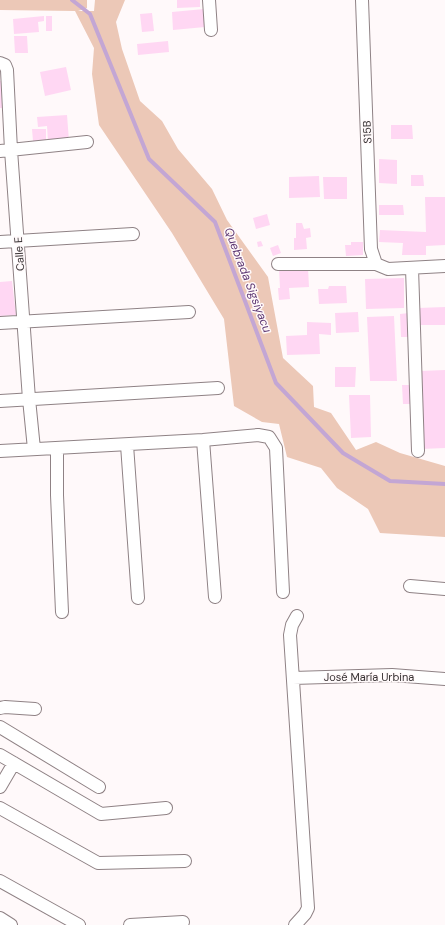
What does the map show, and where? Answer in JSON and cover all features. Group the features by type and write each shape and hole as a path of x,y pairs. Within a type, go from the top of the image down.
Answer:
{"street":[{"path":"209,0 211,30"},
{"name":"S15B","path":"362,0 371,249 376,264"},
{"name":"Calle E","path":"0,63 5,65 7,70 5,150 18,241 34,449"},
{"path":"5,150 87,142"},
{"path":"0,242 133,234"},
{"path":"278,264 376,264 388,269 445,266"},
{"path":"412,268 418,451"},
{"path":"0,322 189,312"},
{"path":"0,402 218,388"},
{"path":"0,451 127,445 258,435 269,438 276,448 284,592"},
{"path":"203,440 214,597"},
{"path":"127,445 138,598"},
{"path":"57,448 57,495 62,612"},
{"path":"410,586 445,589"},
{"path":"296,925 308,908 290,635 292,625 298,616"},
{"name":"José María Urbina","path":"293,678 392,675 445,679"},
{"path":"0,708 35,709"},
{"path":"0,727 99,787"},
{"path":"0,756 101,814 166,808"},
{"path":"0,787 14,763"},
{"path":"0,809 98,863 185,860"},
{"path":"0,881 79,925"},
{"path":"0,918 12,925"},
{"path":"130,925 183,922"}],"shaded area":[{"path":"0,0 87,0 87,8 78,11 94,11 95,0 125,0 116,22 122,49 140,101 162,121 178,149 212,189 227,220 268,277 283,358 313,386 314,407 331,413 356,450 376,442 400,453 445,466 445,537 380,533 368,509 337,488 321,468 287,457 279,424 262,422 234,406 224,319 172,233 99,125 92,74 94,48 75,11 0,10"}],"building":[{"path":"177,0 200,0 200,7 177,8"},
{"path":"204,9 205,27 173,30 172,12"},
{"path":"152,13 154,31 142,32 140,14"},
{"path":"44,16 44,21 38,22 39,32 14,34 13,19"},
{"path":"46,16 52,16 52,31 46,31"},
{"path":"14,36 27,36 28,53 15,53"},
{"path":"168,41 169,52 138,55 137,44"},
{"path":"66,67 71,90 45,96 40,72"},
{"path":"1,81 2,108 0,108"},
{"path":"67,115 69,141 48,142 47,126 38,127 37,117"},
{"path":"391,125 412,125 413,139 391,139"},
{"path":"32,129 46,129 46,141 33,141"},
{"path":"379,159 397,160 397,184 379,183"},
{"path":"411,175 423,175 424,186 411,186"},
{"path":"319,176 320,197 289,198 289,177"},
{"path":"323,177 347,177 347,199 324,199"},
{"path":"425,197 445,197 445,245 426,246 426,255 402,255 403,243 379,242 380,230 426,232"},
{"path":"379,205 403,205 404,215 379,215"},
{"path":"267,214 270,225 256,229 253,218"},
{"path":"296,223 302,223 304,229 310,228 311,237 306,238 307,249 294,250"},
{"path":"261,241 263,246 258,247 257,242"},
{"path":"351,242 363,242 363,255 346,256 345,245 351,245"},
{"path":"278,245 281,253 273,256 270,248"},
{"path":"308,268 309,287 289,288 290,299 279,300 279,269"},
{"path":"404,278 404,308 366,309 365,279"},
{"path":"12,281 16,315 0,316 0,282"},
{"path":"329,286 346,286 347,303 319,304 318,289 328,289"},
{"path":"445,307 445,325 419,325 418,308"},
{"path":"358,312 359,332 336,333 335,313"},
{"path":"409,313 410,337 401,337 400,314"},
{"path":"394,316 397,381 370,381 367,317"},
{"path":"307,322 331,323 331,335 319,334 320,354 287,355 286,336 307,335"},
{"path":"335,367 356,367 355,387 335,387"},
{"path":"445,370 445,448 421,449 420,371"},
{"path":"402,385 412,385 413,404 403,404"},
{"path":"349,395 370,395 371,437 351,438"}],"waterway":[{"name":"Quebrada Sigsiyacu","path":"72,0 90,14 149,159 215,222 276,383 343,453 390,481 445,484"}]}
